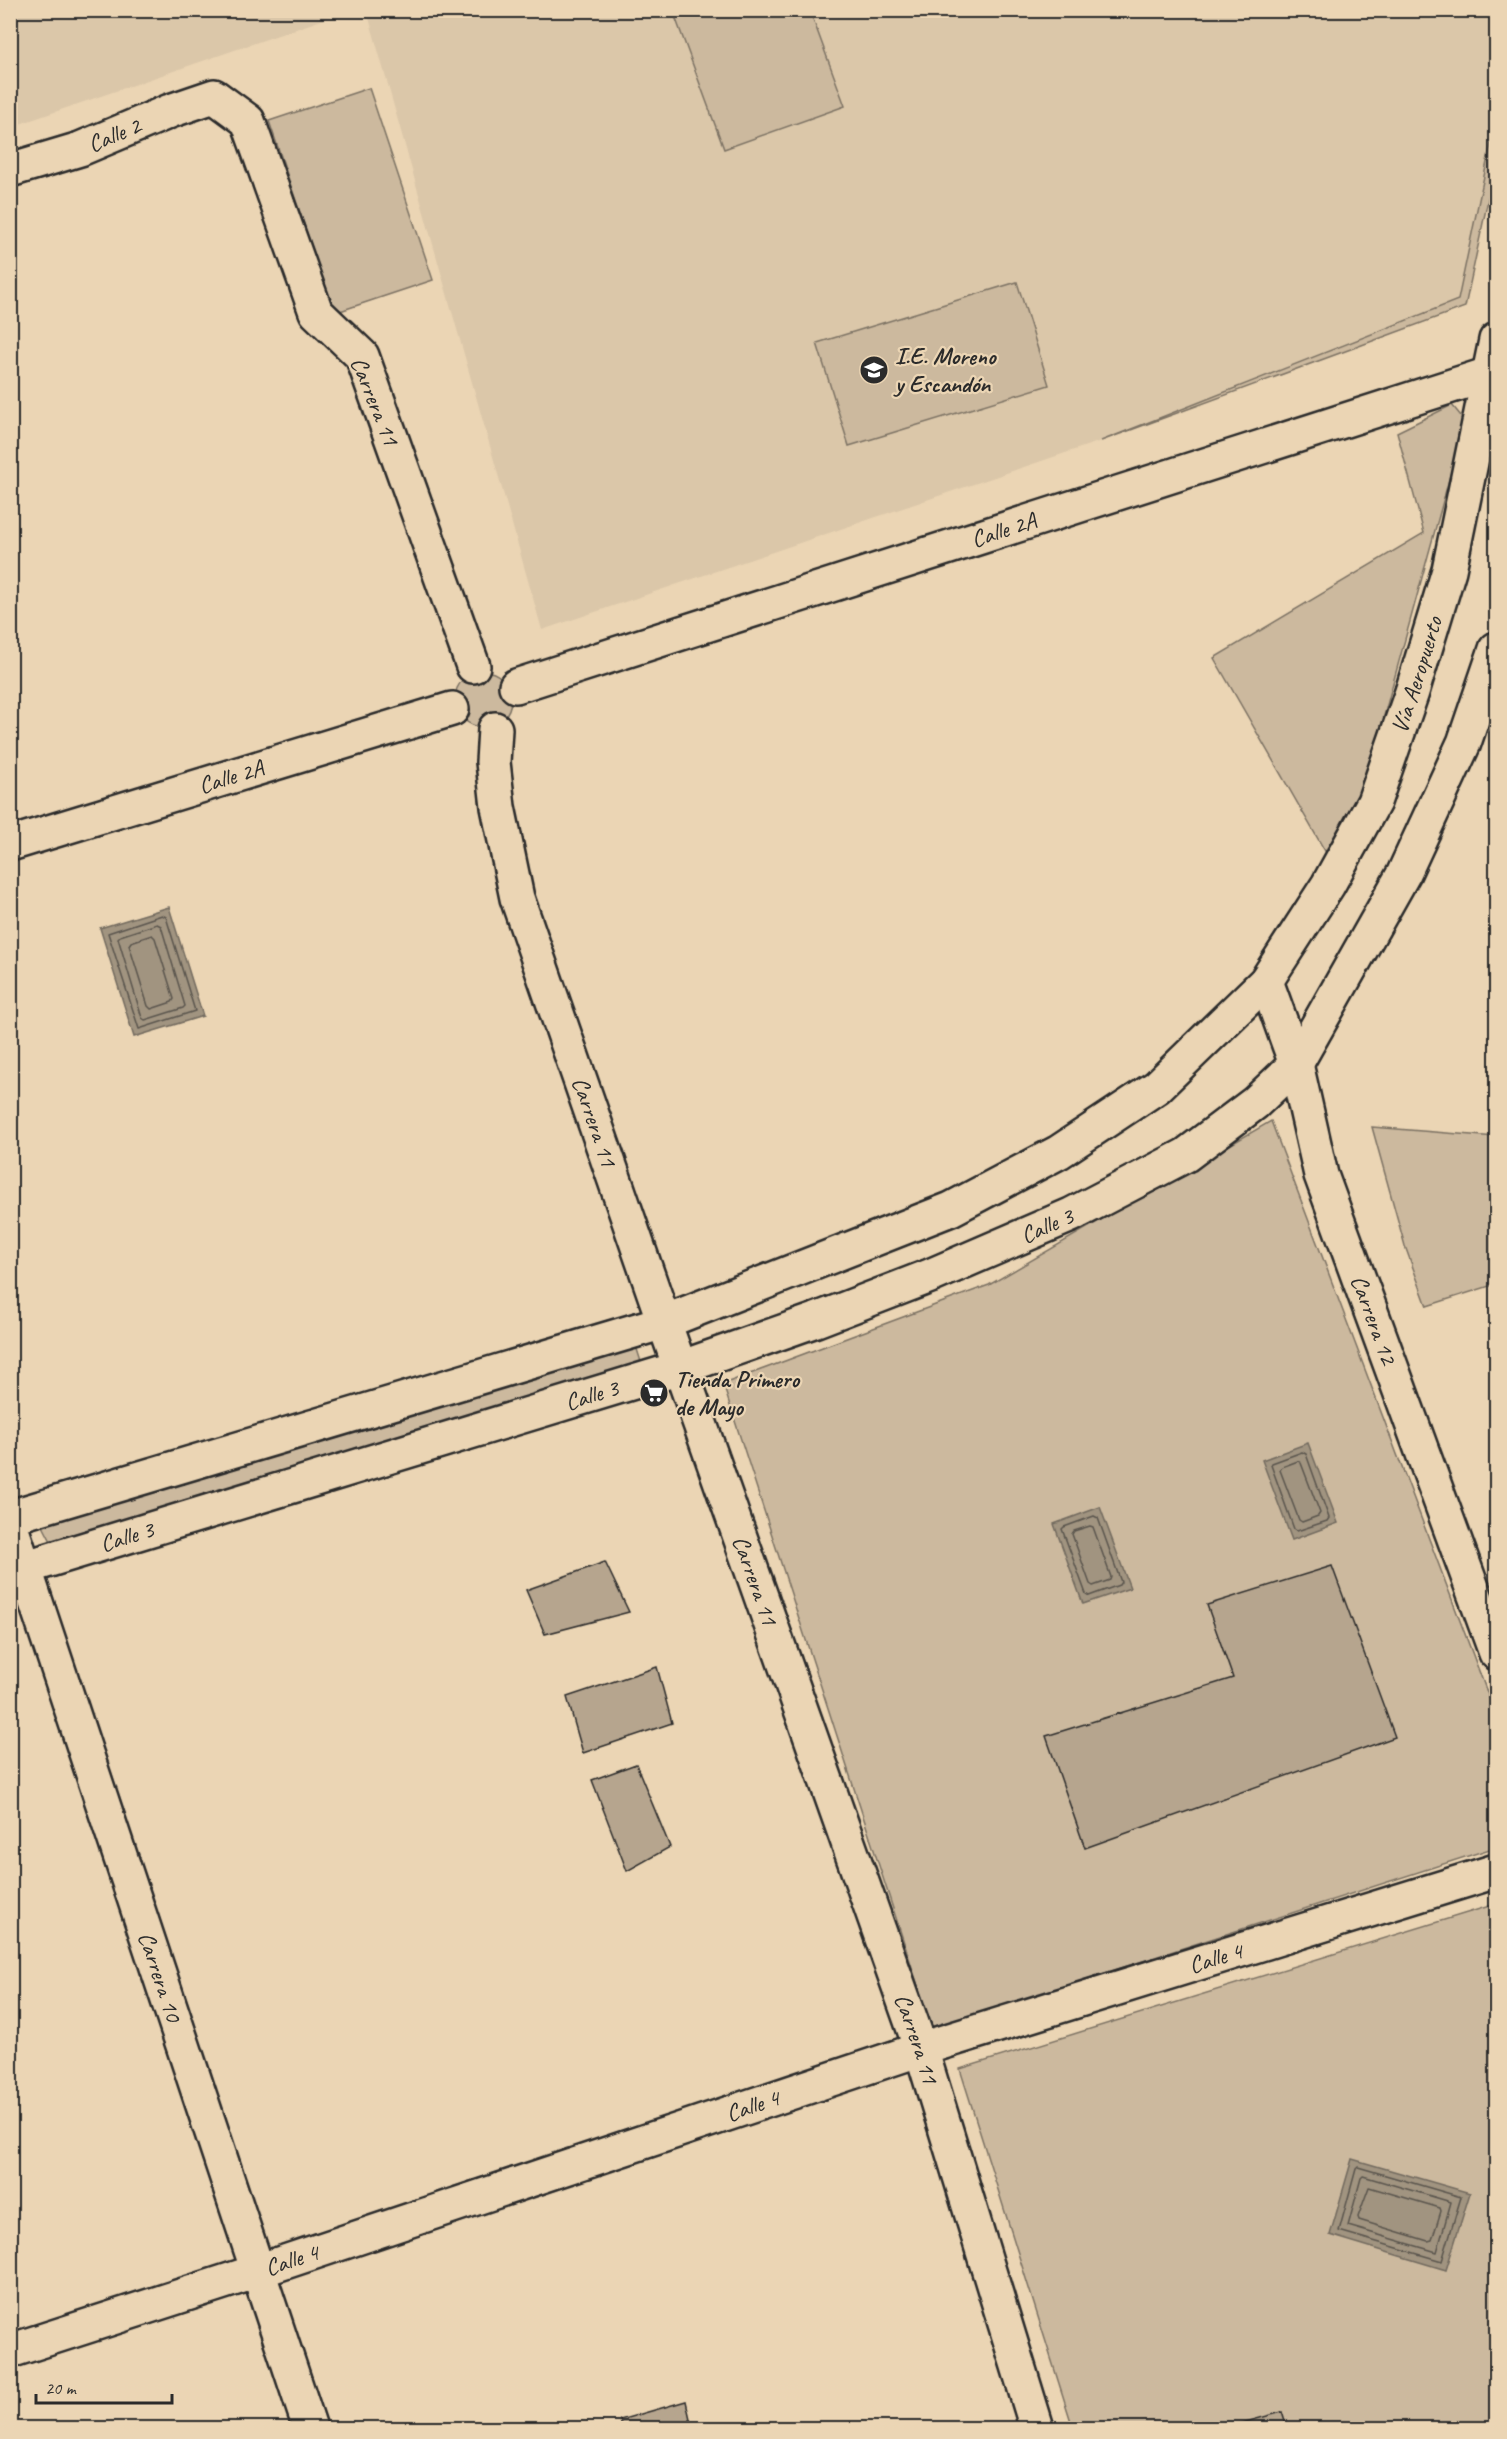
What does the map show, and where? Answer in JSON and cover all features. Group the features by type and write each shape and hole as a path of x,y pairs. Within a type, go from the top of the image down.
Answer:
{"street":[{"name":"Calle 2","path":"10,170 80,149 170,111 214,96"},
{"name":"Carrera 11","path":"214,96 248,121 316,312 362,356 473,666"},
{"name":"Vía Aeropuerto","path":"1266,981 1328,885 1374,802 1412,692 1449,570 1497,340"},
{"name":"Calle 2A","path":"516,686 1490,374"},
{"path":"1296,1064 1404,873 1464,743 1497,649"},
{"path":"490,664 506,672 516,686 518,703 509,719 495,729 478,730 462,723 452,709 450,691 458,675 473,666 490,664"},
{"name":"Calle 2A","path":"10,844 452,709"},
{"name":"Carrera 11","path":"495,729 493,762 498,807 518,898 680,1368 921,2049 1037,2428"},
{"name":"Carrera 12","path":"1266,981 1296,1064 1321,1175 1497,1653"},
{"name":"Calle 3","path":"10,1517 664,1322 951,1209 1059,1152 1157,1087 1266,981"},
{"name":"Calle 3","path":"17,1569 680,1368 816,1320 930,1276 1071,1215 1186,1155 1255,1103 1296,1064"},
{"path":"320,1424 339,1471"},
{"name":"Carrera 10","path":"10,1524 17,1569 310,2428"},
{"name":"Calle 4","path":"10,2351 258,2271 921,2049 1497,1871"}],"shaded area":[{"path":"11,10 348,10 348,11 11,127"},
{"name":"I.E. Moreno y Escandón","path":"367,11 1496,11 1496,119 1458,300 1101,441 542,630"},
{"path":"673,11 810,11 845,106 724,149"},
{"path":"369,88 433,280 334,313 269,121"},
{"path":"1496,119 1496,162 1465,307 1101,441 1458,300"},
{"path":"1017,282 1049,385 849,446 817,343"},
{"path":"1452,405 1465,421 1362,796 1325,851 1214,658 1424,533 1397,432"},
{"path":"483,671 494,673 503,679 509,688 511,699 509,710 503,719 494,725 483,727 472,725 463,719 457,710 455,699 457,688 463,679 472,673"},
{"path":"1271,1121 1496,1716 1496,1847 932,2029 723,1384 989,1285"},
{"path":"1372,1127 1496,1137 1496,1284 1427,1306 1405,1246"},
{"path":"635,1343 643,1368 54,1547 41,1522"},
{"path":"1496,1904 1496,2428 1073,2428 960,2069"}],"water":[{"path":"169,907 203,1016 134,1037 100,928"},
{"path":"1308,1443 1338,1523 1292,1540 1262,1460"},
{"path":"1100,1507 1130,1588 1083,1604 1054,1524"},
{"path":"1352,2159 1470,2193 1446,2270 1330,2235"}],"building":[{"path":"605,1562 629,1612 545,1634 526,1590"},
{"path":"1332,1566 1395,1737 1085,1848 1046,1736 1233,1678 1207,1605"},
{"path":"657,1667 672,1723 583,1753 567,1697"},
{"path":"636,1764 670,1847 627,1871 592,1780"},
{"path":"686,2401 692,2428 622,2428 620,2420"},
{"path":"1282,2412 1287,2428 1224,2428"}],"place":[{"name":"I.E. Moreno y Escandón","path":"874,370"},
{"name":"Tienda Primero de Mayo","path":"654,1393"}]}
